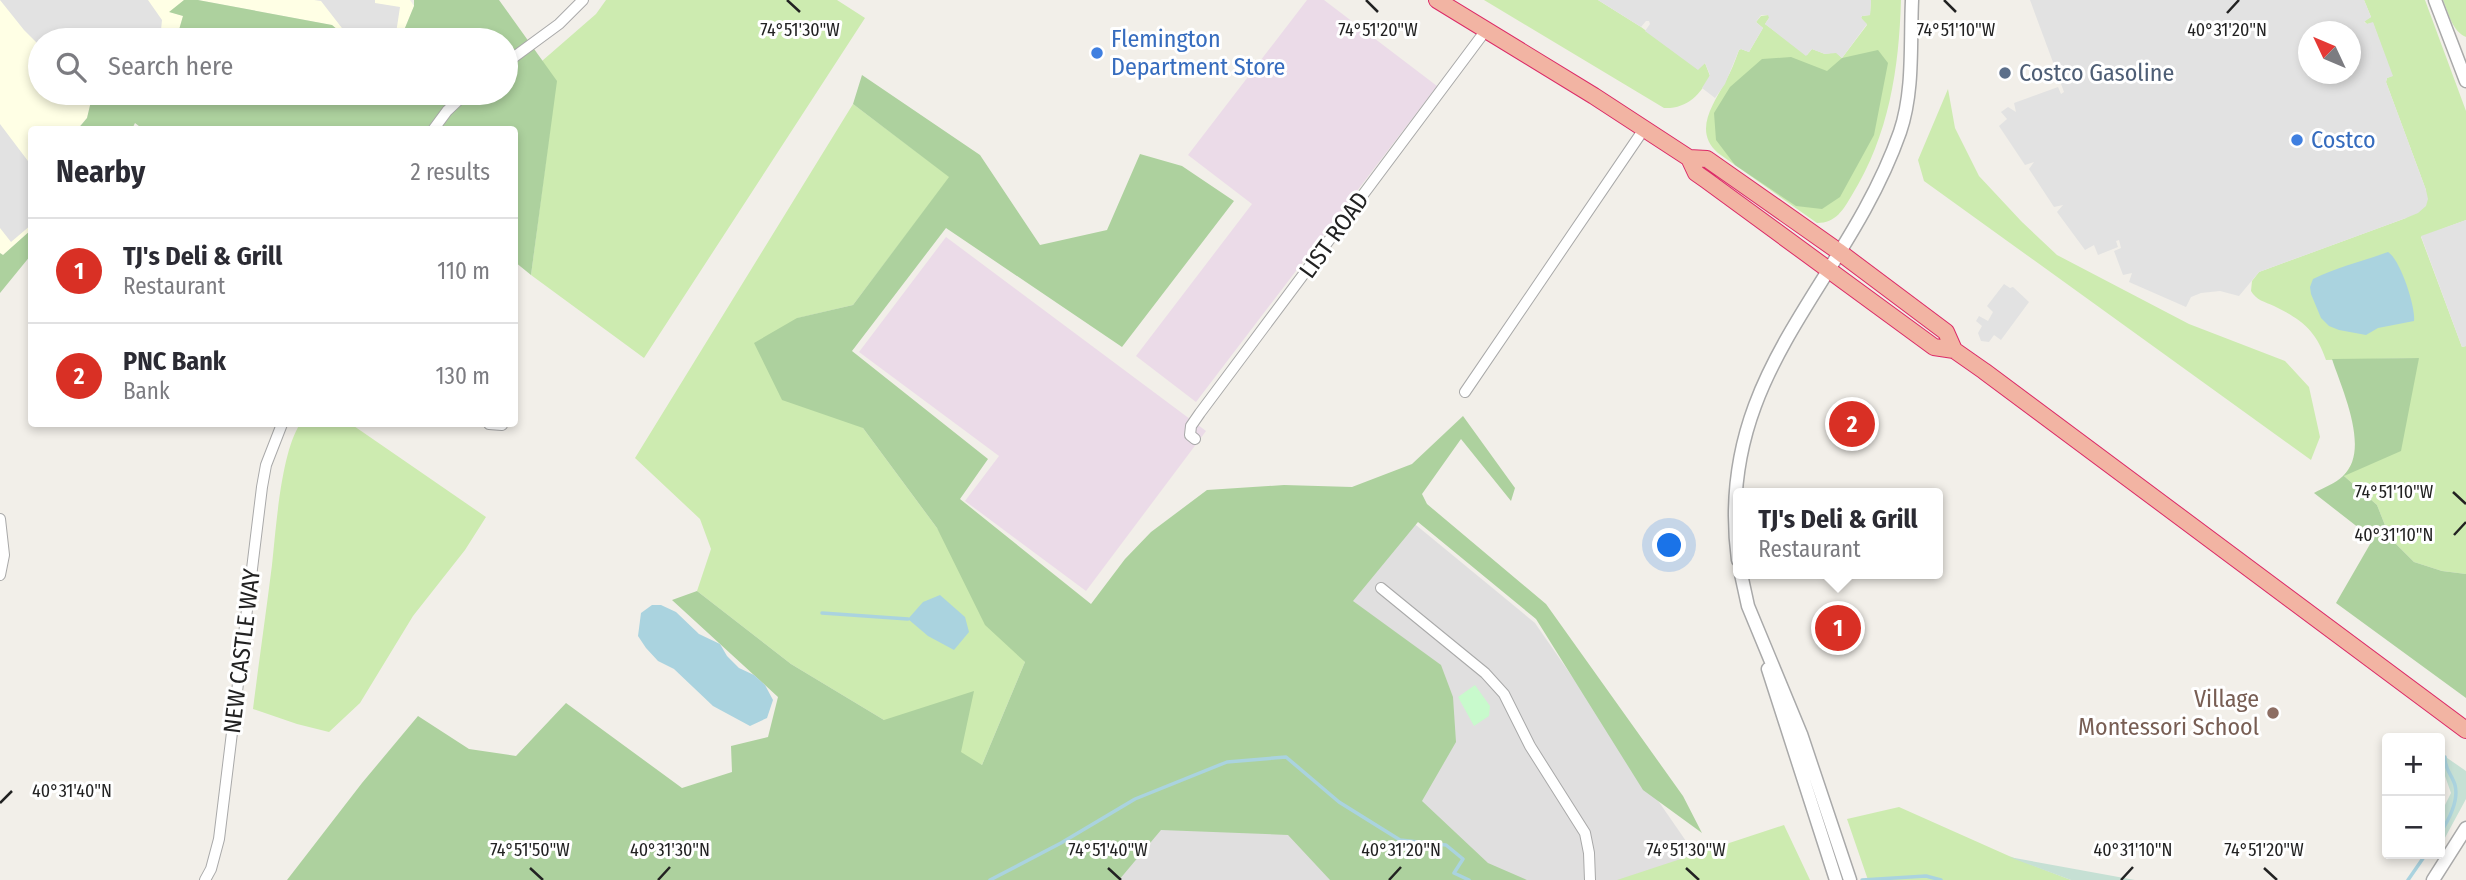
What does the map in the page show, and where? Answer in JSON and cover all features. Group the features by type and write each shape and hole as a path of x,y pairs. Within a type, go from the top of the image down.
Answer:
{"highway":[{"path":"1437,0 1689,158 1707,159 1838,251 1946,332 1954,350"},
{"path":"1689,158 1696,173 1934,347 1954,350 2464,726"}],"street":[{"path":"518,54 558,24 583,0"},
{"path":"1736,488 1749,420 1777,353 1878,183 1901,129 1908,95 1912,0"},
{"path":"2435,0 2466,81"},
{"name":"LIST ROAD","path":"1195,439 1190,435 1191,426 1200,413 1486,30"},
{"path":"436,126 453,105"},
{"path":"1465,392 1644,129"},
{"name":"NEW CASTLE WAY","path":"205,880 211,869 219,839 262,487 266,465 281,427"},
{"path":"0,519 4,555 0,575"},
{"path":"1742,579 1748,606 1801,734 1850,880"},
{"path":"1381,588 1485,673 1504,694 1530,746 1585,833 1590,880"},
{"path":"1756,628 1779,708 1836,880"},
{"path":"2434,880 2466,828"}],"shaded area":[{"path":"0,0 184,0 170,12 183,16 180,28 28,28 28,105 90,105 87,118 80,126 28,126 28,233 3,255 0,253"},
{"path":"0,0 148,0 162,20 161,28 28,28 28,34"},
{"path":"198,0 410,0 414,6 405,28 336,28 332,25"},
{"path":"314,0 375,0 375,3 400,7 397,28 342,28 321,1"},
{"path":"1307,0 1324,0 1437,86 1196,402 1136,356 1252,204 1188,155"},
{"path":"1598,0 1871,0 1870,15 1861,18 1867,24 1842,58 1836,53 1825,54 1812,49 1806,56 1765,24 1768,15 1761,15 1756,22 1763,28 1749,52 1739,50 1725,84 1715,98 1702,88 1710,75 1705,63 1698,70 1645,31 1649,21 1641,27"},
{"path":"2030,0 2364,0 2371,17 2364,22 2373,22 2393,76 2387,78 2386,82 2426,190 2426,206 2406,218 2259,272 2239,296 2220,291 2201,293 2191,297 2186,307 2129,282 2132,273 2123,275 2114,251 2121,248 2119,240 2116,241 2118,247 2098,255 2094,245 2085,250 2057,212 2063,205 2054,207 2029,169 2034,162 2025,165 1999,126 2007,119 2001,112 2008,107 2016,112 2014,103 2058,87 2061,94 2064,92"},
{"path":"0,124 28,161 28,228 11,242 0,228"},
{"path":"2466,220 2466,346 2462,347 2421,236"},
{"path":"946,237 1206,431 1086,591 965,501 999,456 859,352"},
{"path":"2004,284 2013,287 2029,302 2001,340 1994,335 1989,342 1981,341 1978,333 1982,326 1976,321 1979,316 1988,321 1993,312 1987,306"},
{"path":"1405,516 1535,623 1713,880 1117,880"},
{"path":"2445,756 2466,771 2466,799 2445,838 2445,805 2451,793 2445,776"},
{"path":"2009,857 2135,880 2071,880"}],"green space":[{"path":"184,0 198,0 332,25 336,28 180,28 183,16 169,12"},
{"path":"414,0 499,0 557,81 531,275 518,264 518,126 139,126 135,123 134,126 80,126 87,118 90,105 518,105 518,28 405,28"},
{"path":"606,0 837,0 865,18 644,358 531,275 556,82 542,61 596,14"},
{"path":"1484,0 1598,0 1641,27 1698,69 1705,63 1710,76 1692,100 1672,108 1664,108"},
{"path":"1871,0 1901,0 1898,51 1890,101 1875,149 1852,195 1834,218 1817,223 1718,153 1707,136 1708,118 1739,50 1749,52 1763,28 1756,22 1761,16 1769,15 1765,24 1807,55 1812,49 1825,54 1836,52 1842,58 1867,25 1861,18 1870,15"},
{"path":"2364,0 2425,0 2466,111 2466,220 2421,237 2462,347 2466,346 2466,574 2442,571 2414,562 2390,538 2377,505 2344,476 2419,358 2326,360 2317,341 2306,327 2292,316 2258,299 2251,291 2252,281 2259,272 2406,218 2426,190 2386,82 2387,78 2392,76 2373,23 2367,24 2364,21 2371,17"},
{"path":"2443,0 2466,0 2466,37 2454,26"},
{"path":"1878,50 1888,63 1874,135 1840,197 1822,209 1796,206 1735,165 1716,140 1714,113 1730,87 1762,59 1791,57 1827,71 1842,58"},
{"path":"862,75 980,155 1040,245 1107,230 1140,154 1182,166 1234,201 1122,347 946,228 852,351 988,459 960,499 1091,604 1125,559 1151,532 1207,490 1284,485 1352,487 1412,464 1463,416 1515,488 1511,501 1461,439 1422,494 1427,504 1546,604 1683,796 1702,833 1643,790 1536,619 1418,522 1353,601 1441,665 1453,697 1456,742 1422,801 1488,863 1527,880 1330,880 1288,835 1161,830 1119,880 287,880 418,716 469,749 516,756 566,703 682,788 732,772 731,746 768,737 778,697 672,600 697,591 791,664 884,720 974,691 961,752 982,765 1025,662 985,625 937,528 863,428 782,400 754,343 797,318 853,305 949,177 853,104"},
{"path":"1948,89 1955,128 1979,176 2057,255 2189,324 2285,361 2309,387 2320,437 2311,460 1924,181 1918,160"},
{"path":"853,104 950,177 853,305 798,318 863,428 937,528 1025,662 982,765 884,720 791,664 697,591 711,549 700,519 635,458"},
{"path":"28,233 28,259 0,293 0,253 3,255"},
{"path":"2419,358 2401,451 2344,476 2377,505 2390,538 2414,562 2442,571 2466,574 2466,698 2336,603 2373,539 2314,493 2343,476 2351,465 2354,451 2352,419 2332,359"},
{"path":"299,427 355,427 486,517 465,550 413,616 360,703 329,732 253,709 280,491"},
{"path":"1475,685 1490,706 1489,716 1474,726 1458,697"},
{"path":"1899,807 2009,856 2071,880 1868,880 1847,819"},
{"path":"1784,825 1810,880 1617,880"}],"water":[{"path":"2388,252 2393,256 2406,284 2414,321 2378,328 2366,335 2329,326 2321,318 2311,294 2313,279"},
{"path":"940,595 965,617 969,632 954,650 928,636 908,619 923,602"},
{"path":"652,605 661,605 676,612 699,634 720,644 739,668 754,675 765,685 773,700 767,718 750,726 713,706 674,669 658,661 638,636 641,613"}],"waterway":[{"path":"822,613 908,619"},
{"path":"990,880 1061,843 1135,799 1227,762 1286,757 1339,802 1400,840 1446,845 1463,859 1454,873 1469,880"},
{"path":"2445,761 2455,785 2456,797 2445,824"},
{"path":"2408,880 2423,859"},
{"path":"1862,880 1926,876 1941,880"}],"place":[{"name":"Flemington Department Store","path":"1097,53"},
{"name":"Costco Gasoline","path":"2005,73"},
{"name":"Costco","path":"2297,140"},
{"name":"PNC Bank","path":"1852,424"},
{"name":"TJ's Deli & Grill","path":"1838,628"},
{"name":"Village Montessori School","path":"2273,713"}]}
